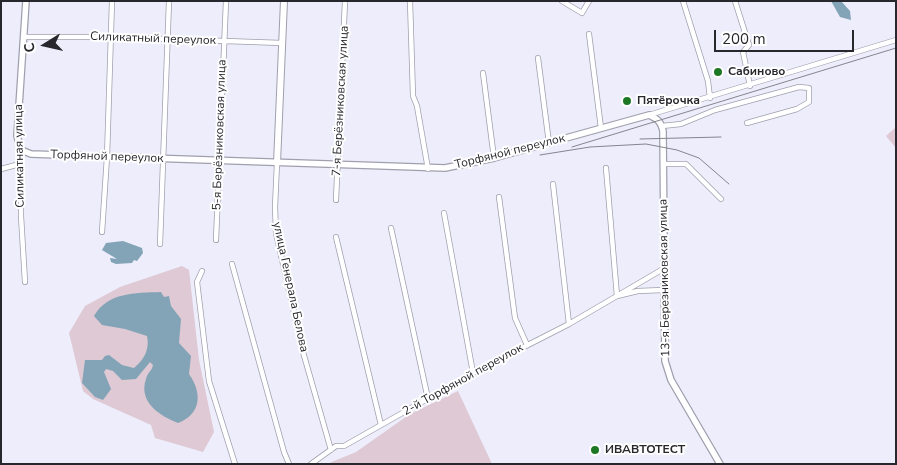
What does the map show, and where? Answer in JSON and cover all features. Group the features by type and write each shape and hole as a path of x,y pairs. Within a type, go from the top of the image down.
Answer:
{"main road":[{"name":"улица Генерала Белова","path":"277,163 284,1"}],"street":[{"name":"Силикатная улица","path":"25,282 21,150 17,136 17,122 26,1"},
{"path":"102,232 107,157 112,1"},
{"path":"160,244 169,1"},
{"name":"5-я Берёзниковская улица","path":"216,240 226,1"},
{"name":"7-я Берёзниковская улица","path":"336,200 346,1"},
{"path":"410,1 413,96 417,106 428,169"},
{"path":"562,1 582,13 588,1"},
{"path":"683,1 708,81 710,98"},
{"path":"735,1 749,45 743,52 750,86"},
{"path":"589,34 601,128"},
{"name":"Силикатный переулок","path":"24,37 168,38 224,42 249,40 282,43"},
{"name":"Торфяной переулок","path":"21,150 31,154 337,166 428,169 463,166 710,98 896,40"},
{"path":"538,58 549,143"},
{"path":"483,73 494,158"},
{"path":"649,115 656,118 662,126 681,124 716,110 799,88 809,88 809,102 797,109 747,123"},
{"name":"13-я Березниковская улица","path":"662,126 664,346 668,374 720,464"},
{"name":"улица Генерала Белова","path":"277,163 276,233 303,352 331,450"},
{"path":"1,169 20,164"},
{"path":"663,164 686,164 721,198"},
{"path":"606,168 617,296"},
{"path":"553,184 569,324"},
{"path":"499,197 515,318 527,345"},
{"path":"444,213 473,373"},
{"path":"391,228 428,399"},
{"path":"336,237 381,425"},
{"path":"232,264 284,452 289,464"},
{"name":"2-й Торфяной переулок","path":"311,464 336,446 344,446 473,373 569,324 663,269"},
{"path":"202,271 197,282 207,368 235,464"},
{"name":"2-й Торфяной переулок","path":"617,296 638,291 663,290"}],"shaded area":[{"path":"896,127 896,148 886,136"},
{"path":"182,266 189,270 199,360 214,432 203,452 155,438 151,425 93,399 83,391 69,333 85,306 120,287"},
{"path":"458,391 492,464 327,464 356,452 410,414"}],"water":[{"path":"831,1 841,1 850,11 851,20 840,17"},
{"path":"123,241 142,248 143,253 137,261 116,264 111,262 110,258 117,259 102,250 106,243"},
{"path":"161,292 164,297 169,296 171,306 181,319 179,343 191,356 189,374 198,395 192,414 178,423 152,407 145,395 144,387 153,365 150,362 136,379 122,380 113,371 106,369 104,372 111,389 103,400 95,397 82,383 85,360 102,360 105,356 109,355 122,365 134,368 141,361 147,350 147,336 125,329 102,325 94,316 100,308 114,298 123,295"}],"railway":[{"path":"572,147 896,48"},
{"path":"640,139 721,137"},
{"path":"540,155 590,147 646,144 677,150 699,158 729,184"}],"place":[{"name":"Сабиново","path":"718,72"},
{"name":"Пятёрочка","path":"627,101"},
{"name":"ИВАВТОТЕСТ","path":"595,450"}]}
